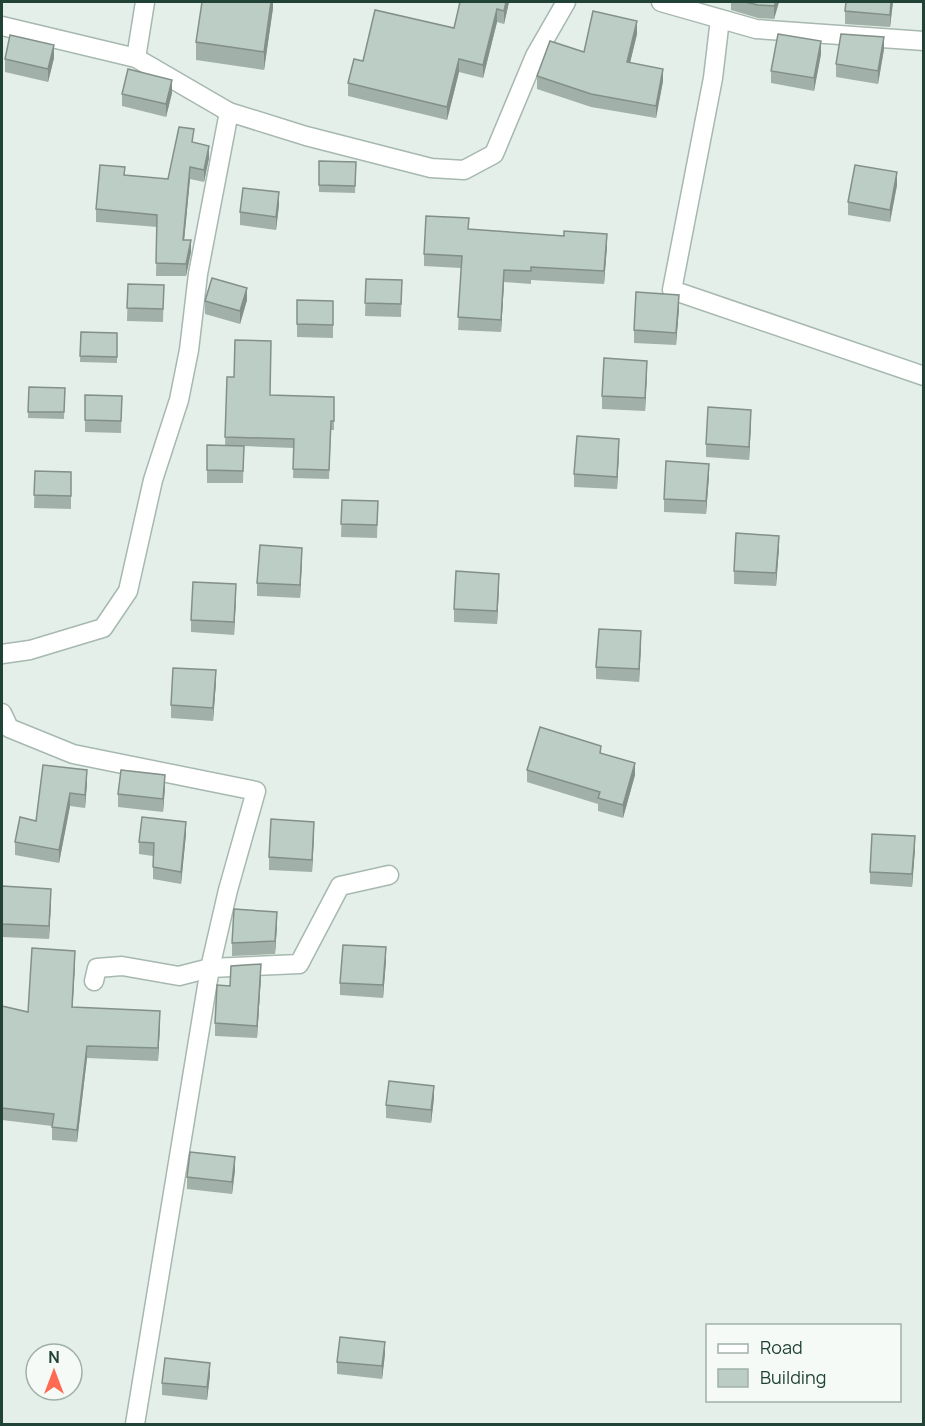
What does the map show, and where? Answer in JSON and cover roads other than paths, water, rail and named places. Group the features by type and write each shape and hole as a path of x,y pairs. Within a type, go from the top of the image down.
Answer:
{"street":[{"path":"136,58 145,2"},
{"path":"2,26 136,58 229,112 306,136 431,168 464,170 494,154 535,56 566,2"},
{"path":"661,2 756,29 924,41"},
{"path":"720,18 713,78 672,290 924,376"},
{"path":"2,654 30,650 103,628 128,591 153,480 183,380 200,262 229,112"},
{"path":"2,713 9,728 73,754 256,791 228,890 210,968 135,1425"},
{"path":"94,981 97,968 122,966 178,976 210,968 299,964 340,886 389,875"}]}
